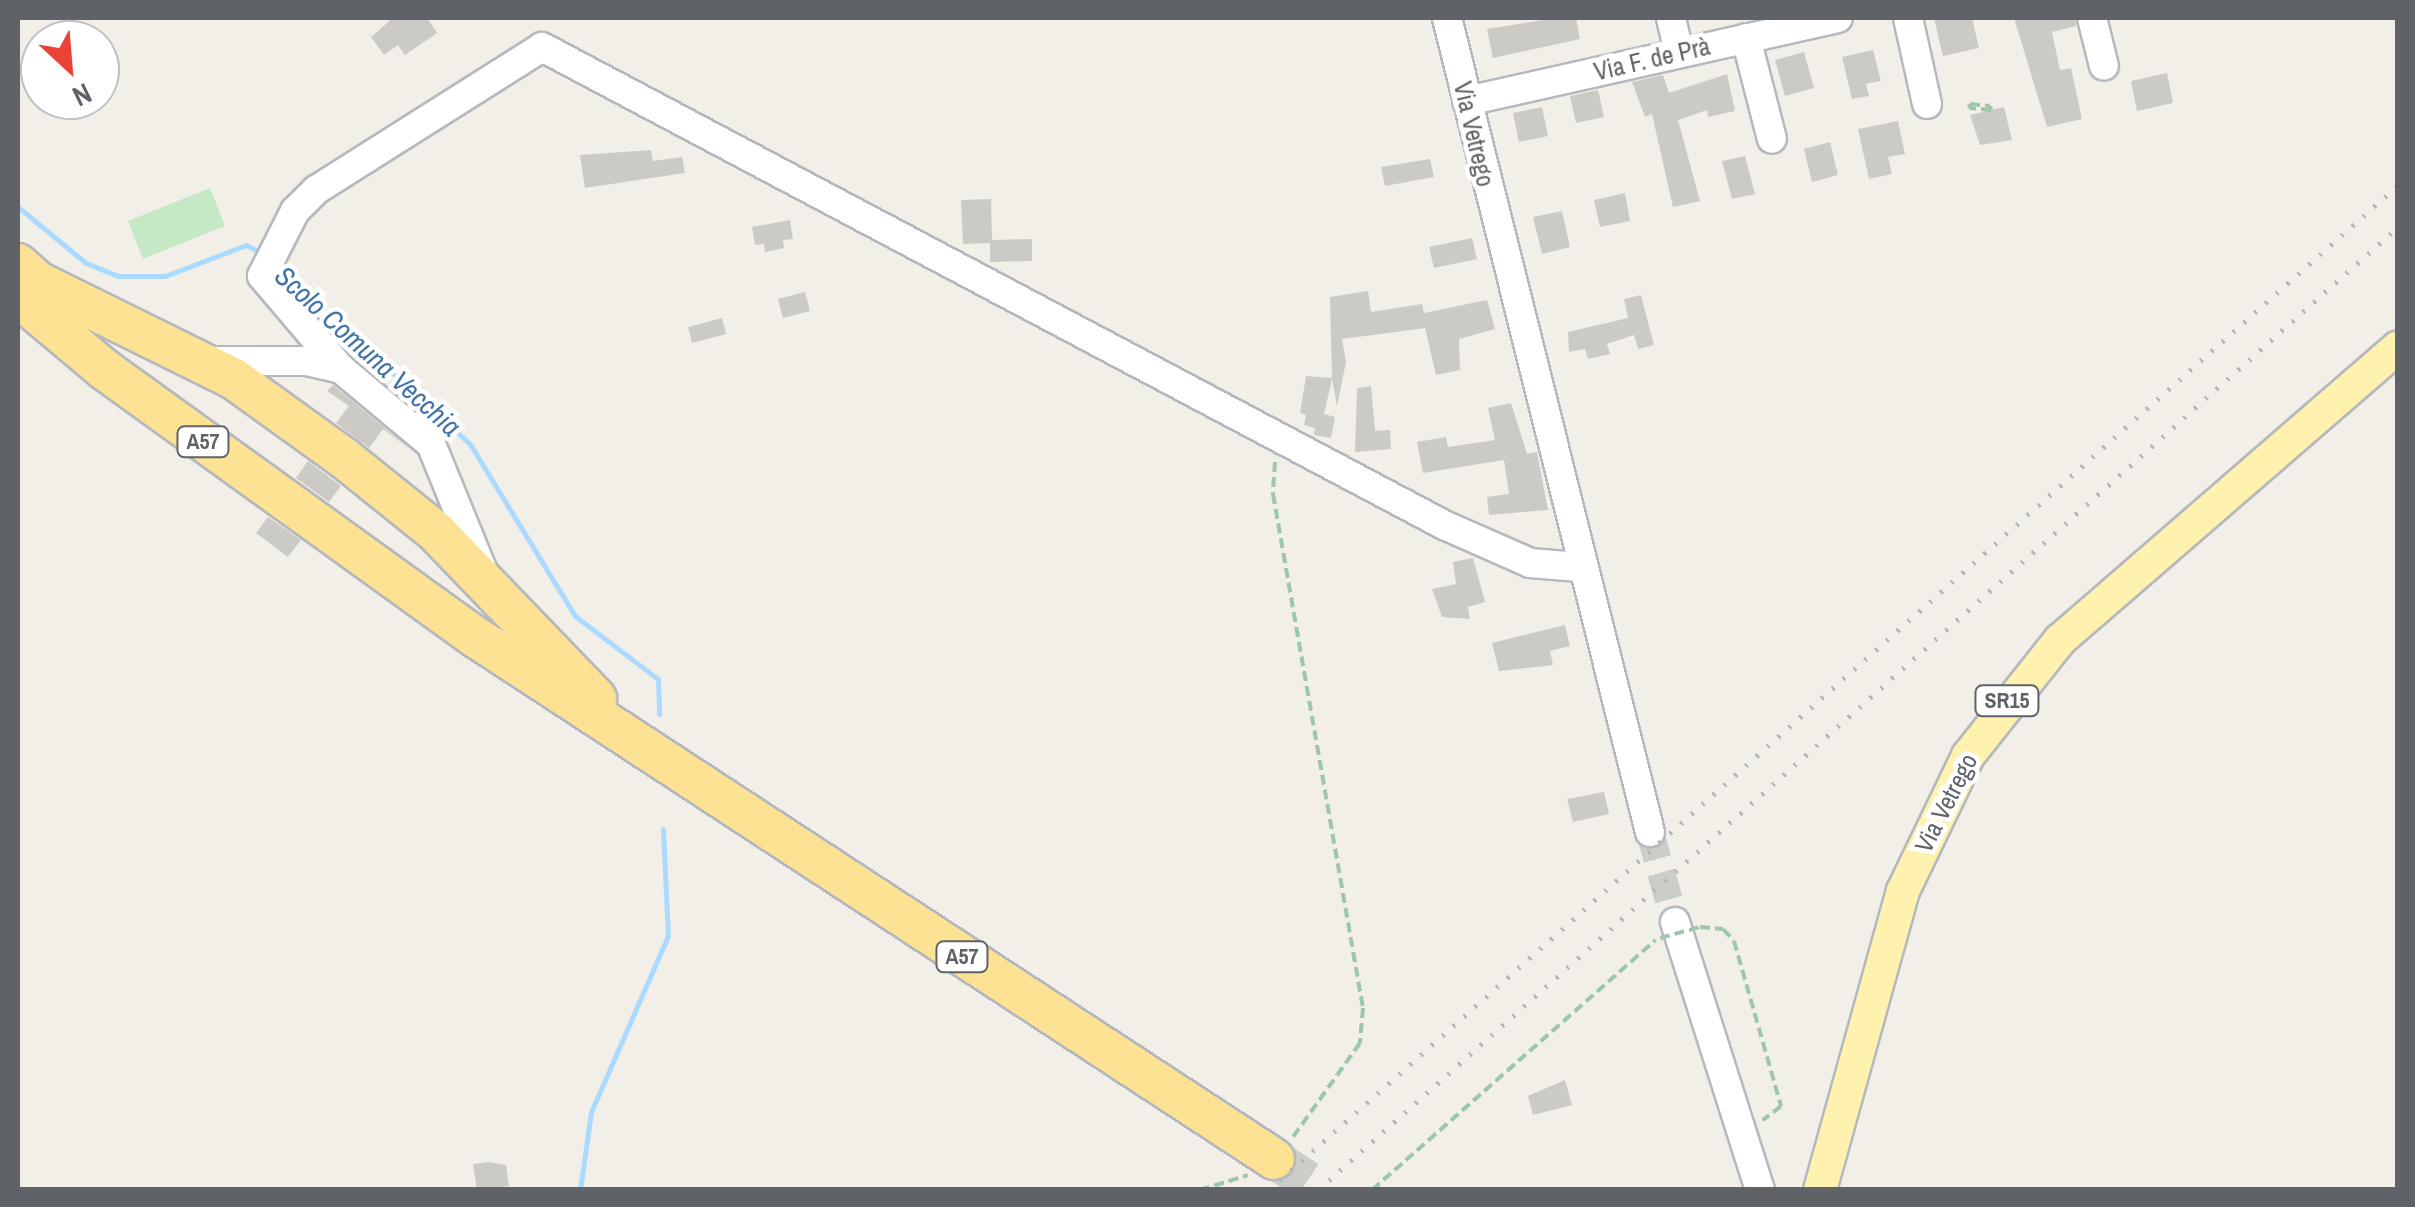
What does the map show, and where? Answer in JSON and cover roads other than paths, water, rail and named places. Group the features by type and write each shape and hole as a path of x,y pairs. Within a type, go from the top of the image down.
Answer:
{"highway":[{"name":"A57","path":"18,264 38,282 202,360 344,458 436,532 650,756"},
{"name":"A57","path":"18,297 258,482 650,756 1273,1158"}],"main road":[{"name":"Via Vetrego","path":"1820,1190 1903,891 1968,756 2060,640 2398,347"}],"street":[{"name":"Via Vetrego","path":"1447,18 1579,567 1650,832"},
{"path":"1671,18 1679,52"},
{"name":"Via F. de Prà","path":"1466,101 1838,18"},
{"path":"1908,18 1927,104"},
{"path":"2092,18 2104,66"},
{"path":"1746,38 1772,139"},
{"path":"488,585 431,444 341,369 302,316 271,288 267,259 295,211 316,190 542,46 1284,442 1505,554 1579,567"},
{"path":"202,360 307,361 341,369"},
{"path":"1678,929 1760,1190"}],"waterway":[{"name":"Scolo Comuna Vecchia","path":"18,207 86,263 118,276 165,276 246,245 262,253"},
{"name":"Scolo Comuna Vecchia","path":"278,267 470,444 575,616 658,679 659,714"},
{"name":"Scolo Comuna Vecchia","path":"580,1190 591,1112 668,936 663,829"}],"tunnel":[{"path":"1650,832 1675,922"},
{"path":"1274,1159 1322,1190"}],"railway":[{"path":"1269,1190 2398,185"},
{"path":"1318,1190 2398,227"}]}
